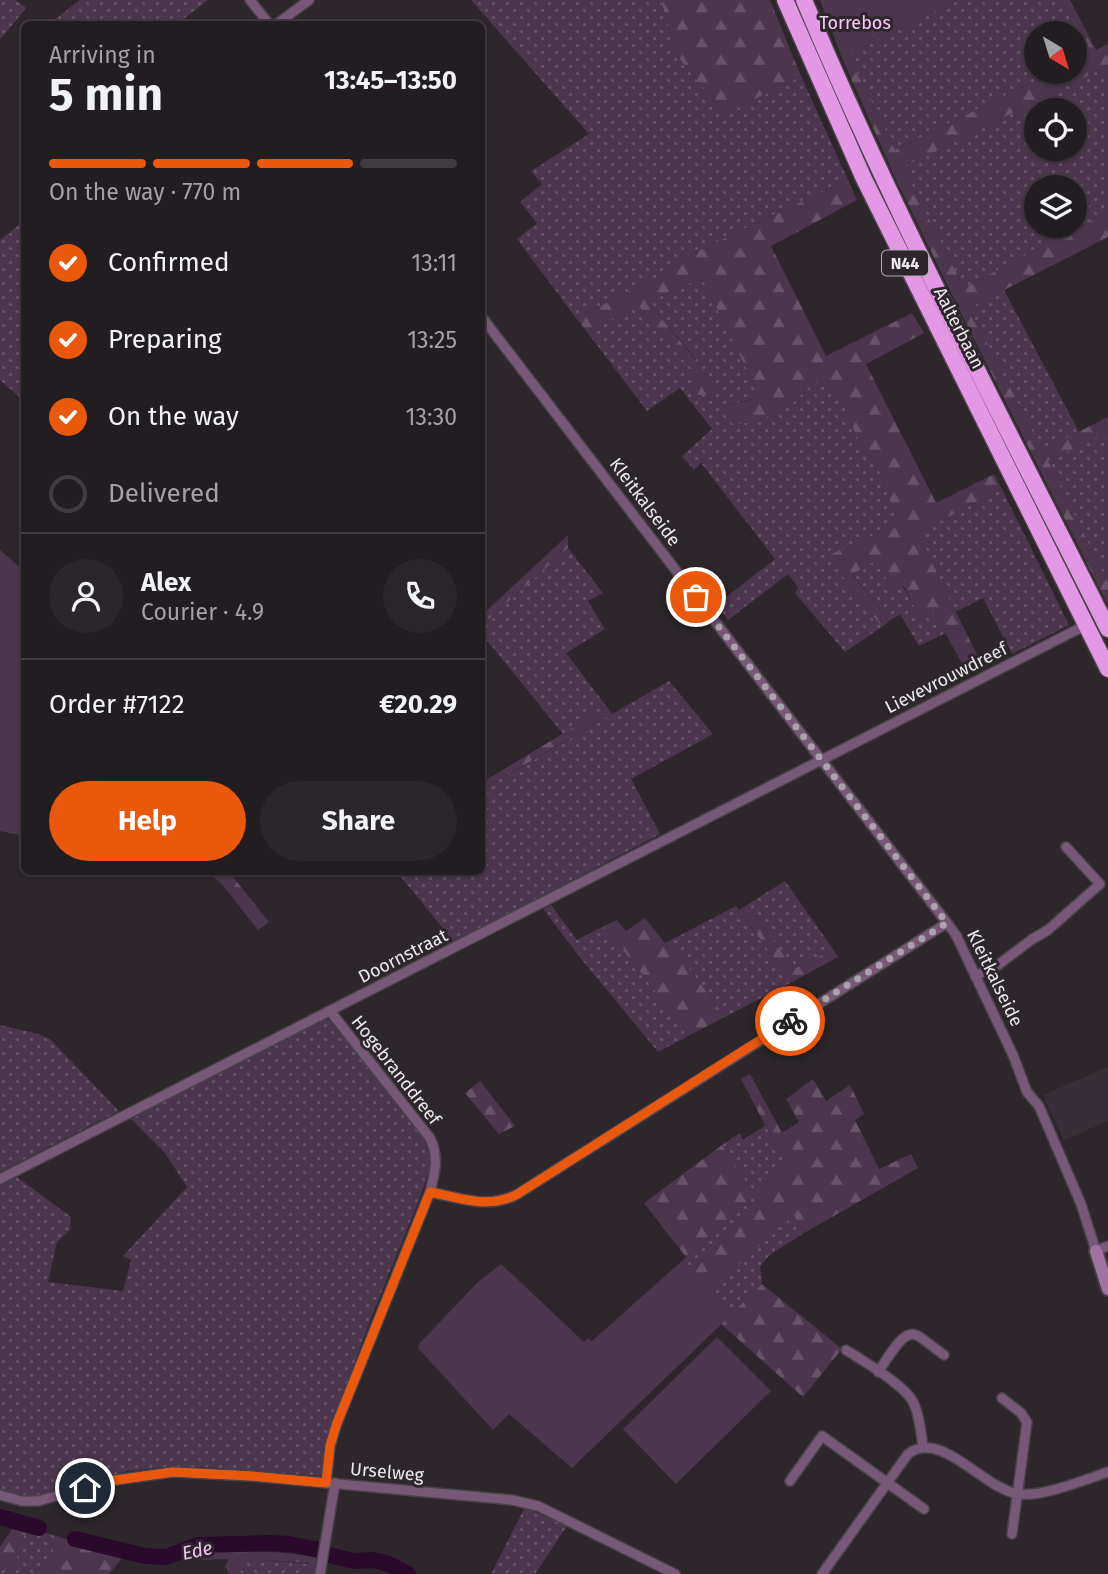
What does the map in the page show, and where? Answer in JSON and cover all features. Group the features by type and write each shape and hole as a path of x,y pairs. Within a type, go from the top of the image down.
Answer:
{"highway":[{"name":"Aalterbaan","path":"785,0 864,179 1108,669"},
{"name":"Aalterbaan","path":"804,0 887,187 1106,620"}],"street":[{"path":"250,0 267,21"},
{"path":"281,21 309,0"},
{"name":"Kleitkalseide","path":"485,321 956,935 1013,1055 1027,1092 1039,1106 1102,1248 1108,1289"},
{"name":"Lievevrouwdreef","path":"821,760 1086,625"},
{"name":"Doornstraat","path":"0,1179 821,760"},
{"path":"975,976 998,965 1048,930 1100,884 1066,847"},
{"path":"430,1192 486,1203 516,1195 947,923"},
{"name":"Hogebranddreef","path":"320,1574 330,1483 330,1446 430,1192 436,1162 430,1138 330,1011"},
{"path":"878,1372 901,1340 908,1335 920,1337 944,1354"},
{"path":"846,1350 911,1397 923,1447"},
{"path":"1002,1398 1021,1413 1027,1422 1012,1534"},
{"path":"790,1481 822,1436 924,1509"},
{"path":"822,1574 908,1454 915,1449 923,1447 941,1450 993,1483 1018,1494 1049,1490 1108,1472"},
{"name":"Urselweg","path":"0,1495 22,1501 38,1501 109,1481 173,1472 251,1476 512,1500 538,1506 675,1574"}],"shaded area":[{"path":"1108,1067 1108,1121 1064,1140 1043,1095"}],"green space":[{"path":"0,0 16,0 26,8 0,40"},
{"path":"80,0 208,0 181,21 53,21"},
{"path":"471,0 661,0 677,56 725,114 801,76 848,180 674,262 671,271 576,318 517,239 537,223 520,202 542,184 531,171 589,134"},
{"path":"661,0 770,0 801,76 725,114 677,56"},
{"name":"Torrebos","path":"820,0 957,0 842,58"},
{"path":"957,0 1061,0 1072,21 1024,21 1024,84 1029,84 895,150 848,54"},
{"path":"1061,0 1070,0 1081,21 1072,21"},
{"path":"1087,33 1096,50 1108,44 1108,66 1087,76"},
{"path":"848,54 895,150 1029,84 1071,84 1043,98 1024,98 1024,107 903,167 964,288 1059,238 1087,238 1087,223 1108,212 1108,237 969,308 1042,450 1108,417 1108,432 1048,461 1108,583 1108,605 894,175 842,58"},
{"path":"1108,66 1108,212 1087,223 1087,175 1024,175 1024,238 1059,238 964,288 902,166 1024,107 1024,161 1087,161 1087,98 1042,98 1071,84 1087,84 1087,76"},
{"path":"848,180 857,200 771,246 826,356 912,313 924,333 866,364 936,503 994,474 1002,489 917,533 981,663 966,671 934,612 920,618 903,585 892,590 877,560 852,574 889,621 882,627 827,556 898,524 879,470 855,433 843,402 824,379 814,383 777,413 755,421 733,424 727,419 727,408 759,394 702,278 648,302 712,380 713,390 705,395 696,395 691,391 695,379 691,368 639,306 587,332 576,318 671,271 674,262"},
{"path":"21,223 21,398 0,380 0,240"},
{"path":"702,278 759,394 756,398 729,405 760,420 791,404 815,381 824,379 843,402 855,433 879,470 898,524 828,556 882,627 845,652 795,593 798,587 788,574 728,620 716,605 775,559 701,463 694,470 682,456 712,429 680,388 647,411 587,332 639,305 678,355 692,368 696,395 705,394 713,390 695,358 648,302"},
{"path":"1004,290 1079,432 1042,451 969,308"},
{"path":"1108,432 1108,583 1047,461"},
{"path":"1002,489 1069,625 1012,654 983,598 955,612 917,533"},
{"path":"568,535 568,548 485,622 485,612"},
{"path":"568,548 603,593 588,601 605,629 566,653 607,707 563,734 485,638 485,622"},
{"path":"0,550 21,568 21,835 0,831"},
{"path":"877,560 892,590 902,585 920,617 933,611 946,633 919,646 900,614 889,621 852,573"},
{"path":"669,681 713,734 631,779 660,834 454,942 399,875 485,875 485,796 489,794 485,788"},
{"path":"607,707 612,714 486,787 489,794 485,796 485,781"},
{"path":"206,875 231,875 269,922 258,930 215,878"},
{"path":"785,881 833,949 796,968 747,905"},
{"path":"551,905 577,940 604,926 690,1035 658,1052 543,909"},
{"path":"747,905 793,967 796,968 833,949 838,957 792,982 739,910"},
{"path":"736,906 792,982 725,1017 669,941"},
{"path":"645,918 665,943 669,941 725,1017 690,1035 604,926 617,920 626,931"},
{"path":"326,1019 331,1021 423,1137 431,1150 431,1165 325,1445 322,1476 204,1467 165,1467 128,1471 38,1496 0,1490 0,1185 17,1177 71,1217 70,1230 57,1242 48,1282 123,1291 131,1260 123,1256 187,1187 165,1153 131,1119"},
{"path":"0,1025 50,1039 119,1111 0,1172"},
{"path":"750,1074 782,1133 799,1122 786,1099 813,1079 826,1101 850,1085 864,1114 855,1120 879,1169 911,1154 918,1168 804,1233 794,1215 711,1290 692,1270 760,1206 755,1195 686,1257 644,1203 722,1145 754,1194 786,1165 741,1079"},
{"path":"480,1081 515,1126 499,1134 465,1093"},
{"path":"766,1125 786,1165 763,1184 761,1205 692,1270 683,1260 754,1195 722,1145 740,1133 743,1140"},
{"path":"794,1214 804,1233 771,1254 760,1266 762,1284 733,1313 711,1290"},
{"path":"683,1260 733,1313 572,1468 509,1414 493,1430 418,1348 477,1283 501,1264 584,1342 588,1338 592,1341"},
{"path":"762,1284 842,1349 803,1397 721,1324"},
{"path":"717,1337 771,1391 676,1484 623,1429"},
{"path":"525,1507 567,1526 535,1574 491,1574"},
{"path":"16,1523 62,1538 35,1574 0,1574 0,1568 9,1565 17,1557 16,1551 25,1533 12,1528"},
{"path":"12,1529 26,1533 16,1550 19,1564 14,1568 9,1565 0,1568 0,1547"},
{"path":"62,1538 126,1553 109,1574 35,1574"},
{"path":"209,1552 303,1555 316,1558 315,1574 309,1574 309,1563 251,1559 238,1574 227,1574 225,1567 229,1559 192,1558 194,1554"},
{"path":"251,1559 310,1564 309,1574 238,1574"}],"waterway":[{"name":"Ede","path":"0,1517 39,1528"},
{"name":"Ede","path":"75,1539 145,1556 166,1557 198,1545 270,1543 320,1550"},
{"name":"Ede","path":"328,1555 354,1561 383,1562 408,1574"}],"way so far":[{"path":"696,597 947,923 790,1021"}],"route":[{"path":"85,1488 109,1481 173,1472 326,1483 330,1446 337,1423 430,1192 486,1203 516,1195 790,1021"}]}
